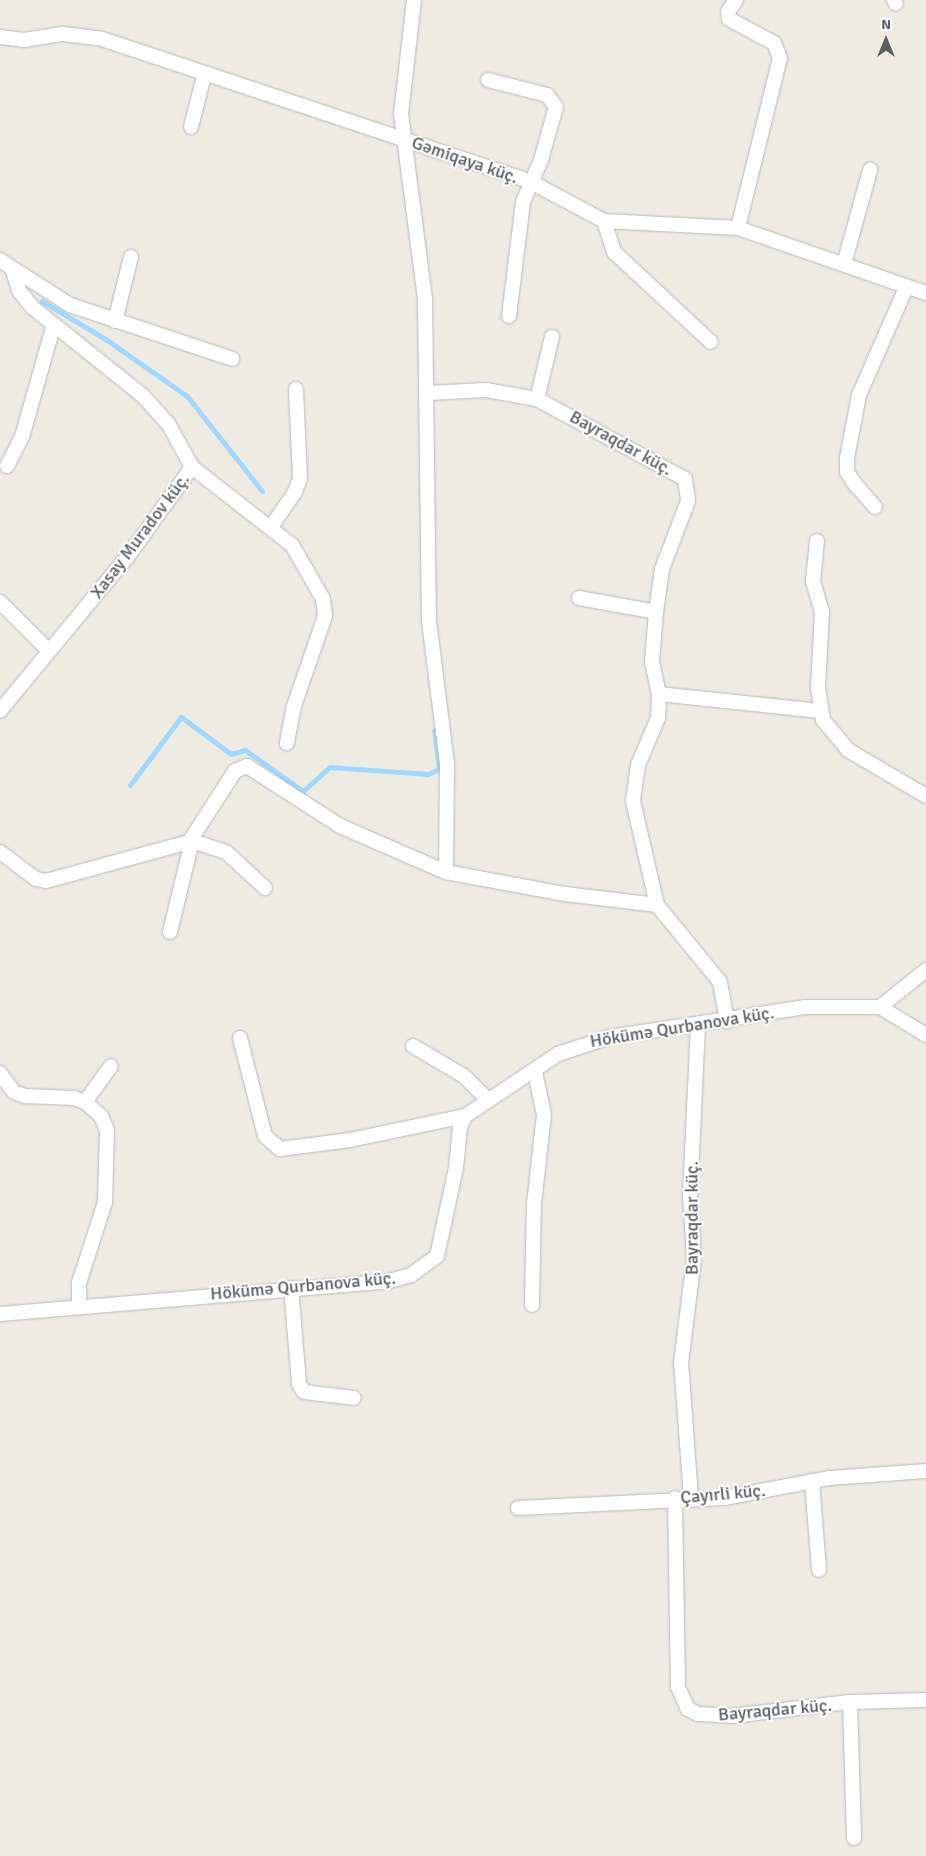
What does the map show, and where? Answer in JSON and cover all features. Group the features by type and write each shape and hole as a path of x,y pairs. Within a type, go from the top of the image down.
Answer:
{"street":[{"path":"414,0 402,92 402,138 420,246 428,393 429,621 447,763 446,872"},
{"path":"736,0 728,12 729,19 774,43 780,58 738,228"},
{"name":"Gəmiqaya küç.","path":"0,38 24,40 82,35 532,182 604,221 738,228 844,264 906,288 926,293"},
{"path":"191,127 204,76"},
{"path":"488,80 554,99 556,107 532,182 523,202 509,316"},
{"path":"844,264 870,170"},
{"path":"604,221 614,252 711,342"},
{"path":"116,321 131,257"},
{"path":"0,260 70,306 232,359"},
{"name":"Xasay Muradov küç.","path":"0,711 128,556 192,467 169,425 143,396 54,324 20,292 12,268"},
{"path":"875,507 847,472 847,458 858,395 906,288"},
{"path":"7,466 22,437 54,324"},
{"path":"536,399 552,337"},
{"path":"271,527 295,492 300,478 296,388"},
{"name":"Bayraqdar küç.","path":"428,393 486,390 536,399 685,479 688,501 662,569 656,612 652,662 659,694 654,734 632,786 657,905 720,982 727,1021"},
{"path":"192,467 292,545 306,565 323,599 325,616 294,706 287,743"},
{"path":"817,541 813,581 822,612 820,711 835,738 848,750 926,796"},
{"path":"579,598 656,612"},
{"path":"0,602 49,651"},
{"path":"659,694 820,711"},
{"path":"170,932 191,841 235,771 247,766 340,826 446,872 565,894 657,905"},
{"path":"0,852 36,879 46,881 191,841 226,852 265,888"},
{"path":"926,970 880,1007 926,1035"},
{"name":"Hökümə Qurbanova küç.","path":"0,1314 389,1281 411,1275 437,1256 456,1168 460,1127 465,1116 535,1072 558,1054 590,1041 698,1026 805,1008 880,1007"},
{"name":"Bayraqdar küç.","path":"691,1498 681,1363 694,1258 690,1195 698,1026"},
{"path":"240,1038 265,1136 280,1149 350,1140 465,1116"},
{"path":"413,1046 464,1076 488,1100"},
{"path":"85,1102 111,1066"},
{"path":"532,1305 534,1204 544,1115 535,1072"},
{"path":"0,1073 14,1092 25,1096 74,1098 85,1102 101,1116 107,1130 109,1156 105,1202 79,1283 79,1306"},
{"path":"292,1288 299,1384 304,1392 354,1398"},
{"name":"Çayırli küç.","path":"518,1508 762,1493 812,1481 926,1471"},
{"path":"812,1481 819,1570"},
{"name":"Bayraqdar küç.","path":"675,1498 678,1687 688,1709 698,1714 732,1716 850,1702 926,1700"},
{"path":"850,1702 854,1838"}],"waterway":[{"path":"42,301 107,340 187,396 262,491"},
{"path":"130,785 181,717 231,754 245,750 303,791 330,767 428,774 439,769 434,730"}]}
